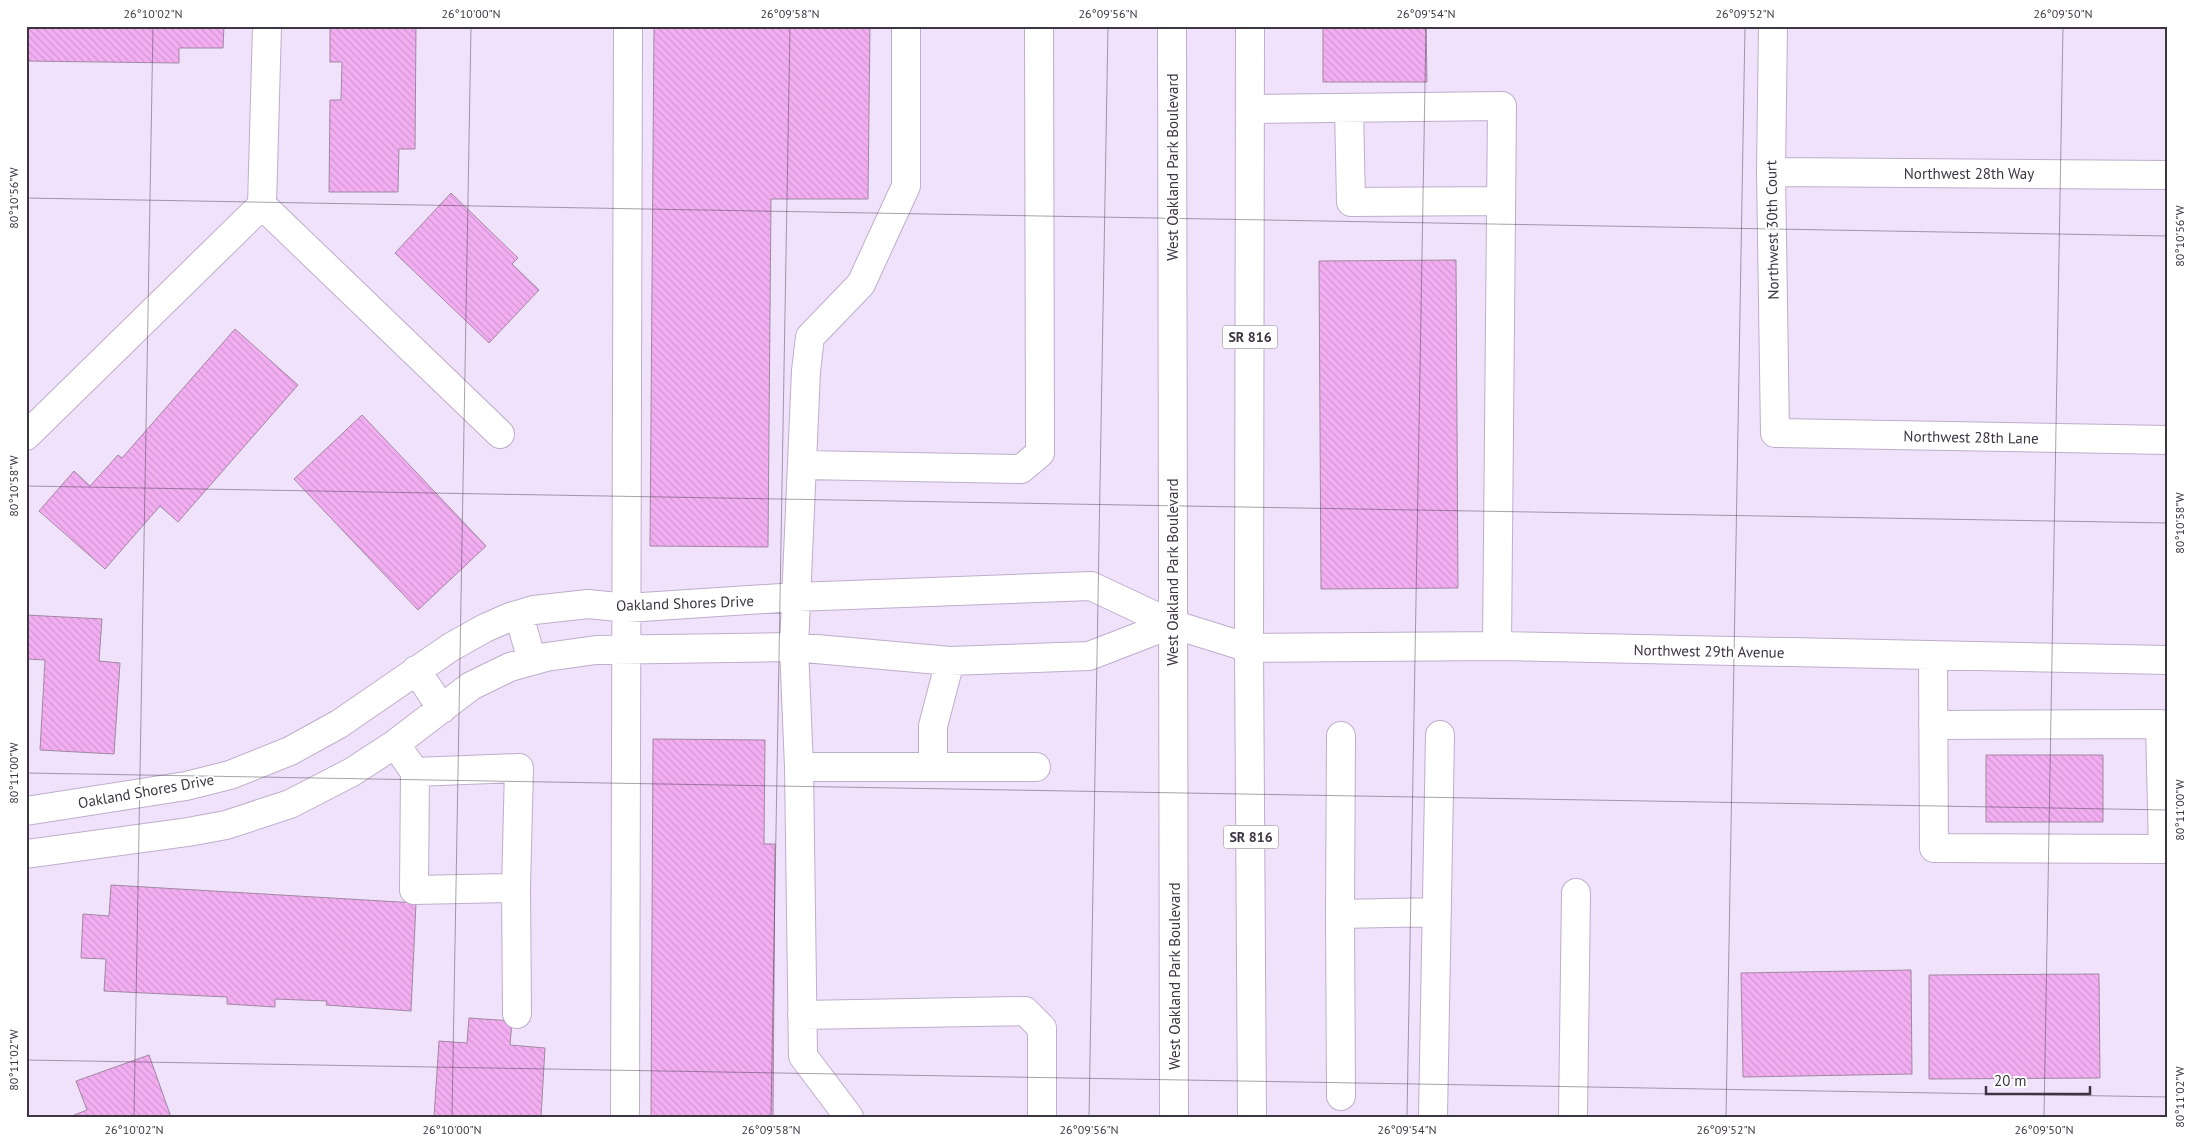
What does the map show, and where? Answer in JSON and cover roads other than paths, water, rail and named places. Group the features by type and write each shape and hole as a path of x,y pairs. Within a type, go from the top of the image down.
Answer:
{"street":[{"path":"26,436 262,205 267,26"},
{"path":"625,1117 628,26"},
{"path":"849,1117 803,1056 799,767 794,647 806,371 810,336 861,284 906,186 906,26"},
{"path":"803,465 1021,470 1040,453 1039,26"},
{"name":"West Oakland Park Boulevard","path":"1172,26 1174,1117"},
{"name":"SR 816","path":"1250,26 1249,648 1252,1117"},
{"name":"Northwest 30th Court","path":"1773,26 1770,172 1775,434"},
{"path":"1250,110 1502,106 1497,646"},
{"path":"1349,109 1351,202 1501,201"},
{"name":"Northwest 28th Way","path":"1770,172 2168,175"},
{"path":"262,205 500,434"},
{"name":"Northwest 28th Lane","path":"1775,434 2168,440"},
{"name":"Oakland Shores Drive","path":"26,811 186,786 230,775 290,751 339,724 416,670 485,628 534,610 588,604 627,608 796,597 1091,586 1172,624 1249,648"},
{"path":"519,615 532,660"},
{"path":"26,854 226,825 290,804 352,772 395,744 471,686 510,667 532,660 580,652 794,647 950,661 1089,656 1172,624"},
{"name":"Northwest 29th Avenue","path":"1249,648 1497,646 2168,660"},
{"path":"1933,656 1933,725 1934,848 2165,849 2160,724 1933,725"},
{"path":"933,767 934,726 950,661"},
{"path":"416,670 442,709"},
{"path":"1433,1117 1440,735"},
{"path":"1341,736 1341,1096"},
{"path":"395,744 415,772 414,890 516,888"},
{"path":"799,767 1036,766"},
{"path":"415,772 518,768 516,888 517,1014"},
{"path":"1574,1117 1576,893"},
{"path":"1340,914 1437,912"},
{"path":"802,1015 1025,1011 1042,1028 1042,1117"}]}
